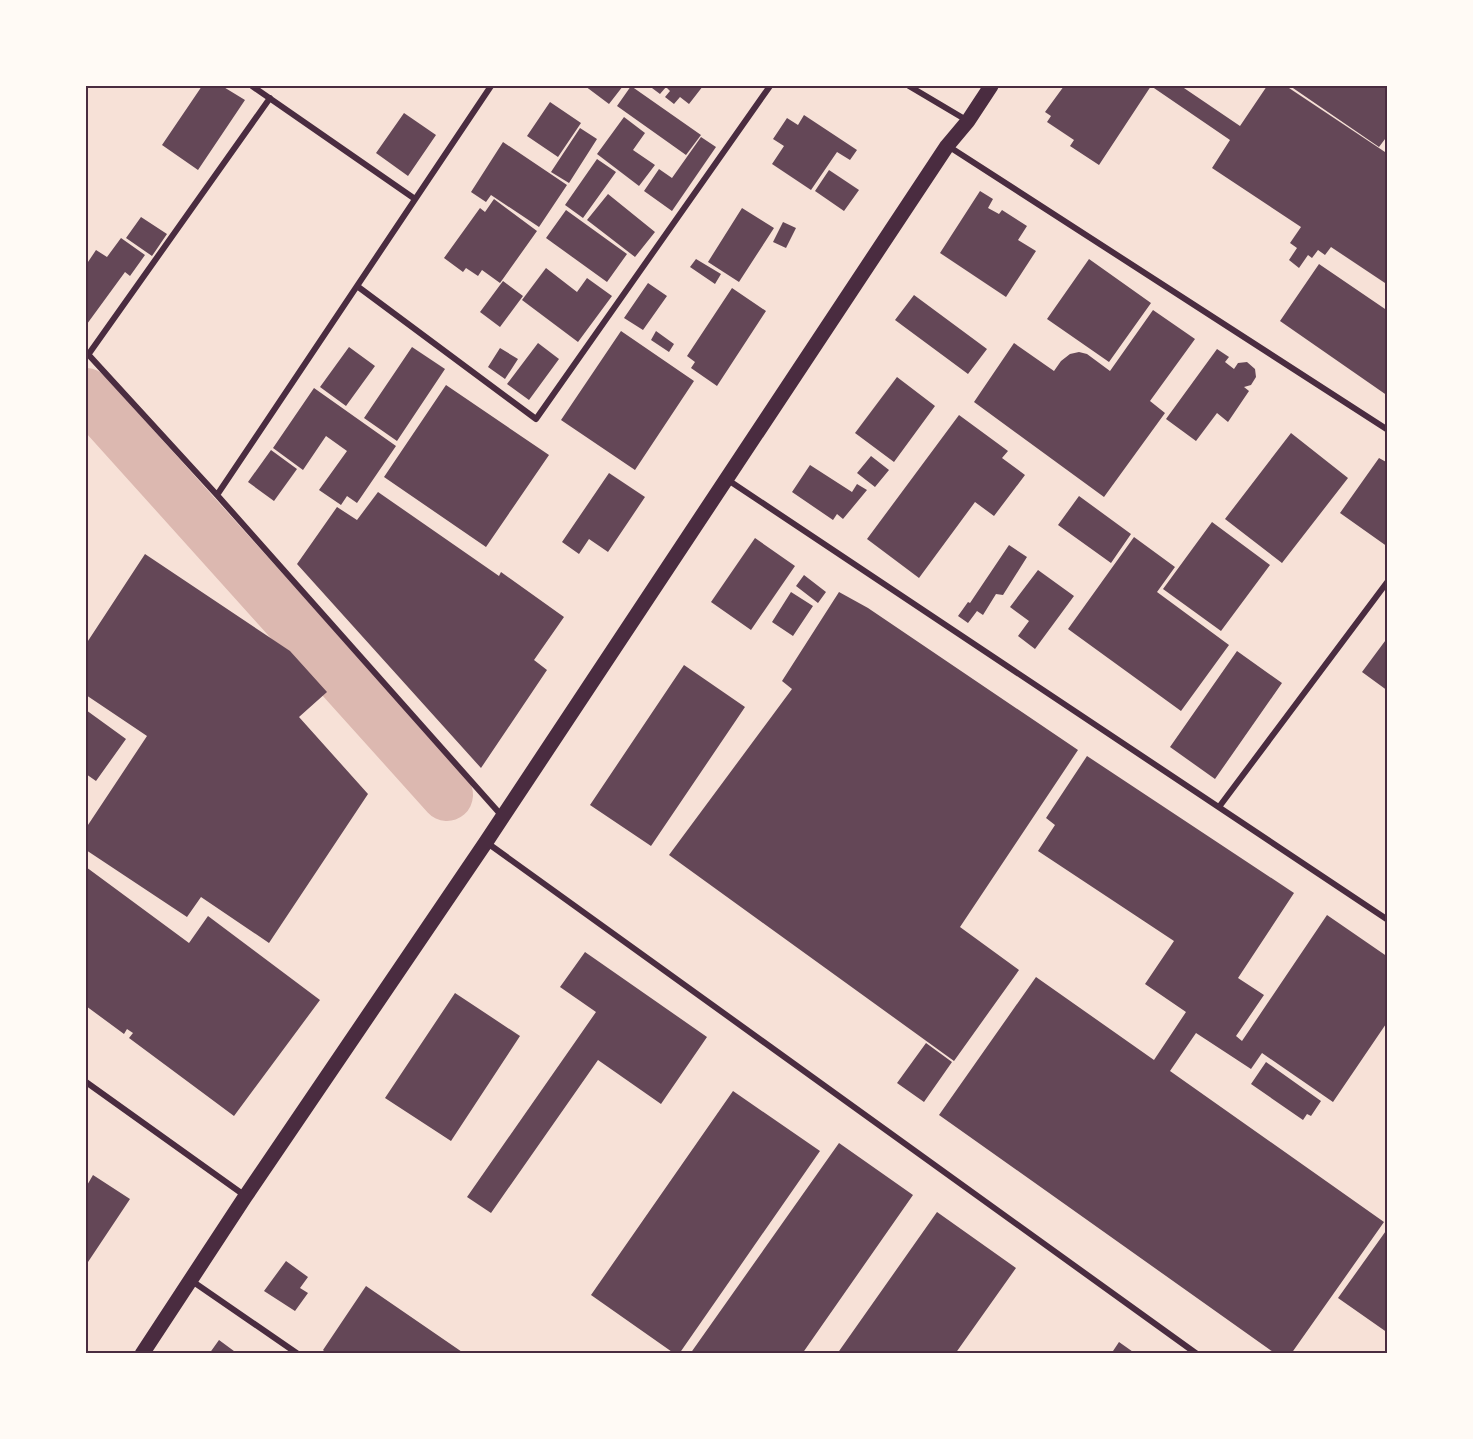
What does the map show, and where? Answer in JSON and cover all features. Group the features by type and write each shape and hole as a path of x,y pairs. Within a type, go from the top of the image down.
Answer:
{"main road":[{"path":"142,1353 486,842 725,477 947,146 968,121 992,86"}],"street":[{"path":"252,86 415,199"},
{"path":"217,495 491,86"},
{"path":"357,286 536,419 770,86"},
{"path":"909,86 968,121"},
{"path":"270,98 87,354 217,495 502,816"},
{"path":"947,146 1388,430"},
{"path":"725,477 1388,920"},
{"path":"1219,807 1388,581"},
{"path":"486,842 1197,1353"},
{"path":"86,1082 246,1197"},
{"path":"191,1280 298,1353"}],"building":[{"path":"202,86 222,86 245,100 198,170 162,145"},
{"path":"585,86 623,86 609,104"},
{"path":"631,86 701,135 686,155 617,106"},
{"path":"654,86 703,86 689,104 680,97 674,104 665,97 670,91 666,87 660,94 652,88"},
{"path":"1064,86 1151,86 1099,165 1070,146 1074,140 1047,122 1051,116 1045,112"},
{"path":"1151,86 1181,86 1240,126 1267,86 1286,86 1388,154 1388,285 1331,247 1325,255 1318,250 1312,258 1308,255 1299,268 1289,260 1297,248 1290,243 1301,227 1212,168 1230,140"},
{"path":"1290,86 1388,86 1388,135 1379,147"},
{"path":"550,102 581,123 558,157 527,136"},
{"path":"404,113 436,135 408,176 376,153"},
{"path":"804,115 857,150 850,160 837,152 811,190 772,164 784,146 773,139 787,118 798,125"},
{"path":"624,117 645,133 633,150 655,165 639,186 597,154"},
{"path":"580,128 597,139 569,183 551,172"},
{"path":"701,137 716,147 672,211 644,191 659,169 672,178"},
{"path":"503,142 567,185 539,227 491,195 486,202 471,192"},
{"path":"597,159 616,172 583,218 565,205"},
{"path":"829,170 859,190 844,211 815,191"},
{"path":"980,191 993,199 988,208 999,214 1002,210 1027,226 1018,240 1036,251 1006,297 940,253"},
{"path":"608,194 655,232 635,257 587,220"},
{"path":"494,199 537,231 500,283 482,270 478,276 466,268 463,272 444,258 480,208 485,212"},
{"path":"742,208 774,228 739,282 708,262"},
{"path":"566,210 627,254 607,282 546,238"},
{"path":"141,217 167,234 152,256 126,238"},
{"path":"783,222 796,228 786,248 773,242"},
{"path":"121,238 145,255 130,276 125,272 87,324 86,265 96,250 107,257"},
{"path":"696,259 721,274 715,284 690,267"},
{"path":"1089,259 1151,303 1109,362 1047,319"},
{"path":"1319,264 1388,311 1388,396 1280,321"},
{"path":"546,268 577,292 587,278 612,296 578,342 522,300"},
{"path":"503,281 523,296 500,327 480,312"},
{"path":"648,283 667,296 643,330 624,318"},
{"path":"732,288 766,311 717,386 691,368 695,362 687,356"},
{"path":"914,295 987,349 968,374 895,320"},
{"path":"1153,310 1195,339 1150,401 1165,413 1104,497 974,402 1014,343 1054,371 1070,354 1079,352 1087,354 1110,371"},
{"path":"621,331 694,381 635,470 561,420"},
{"path":"656,331 674,344 669,352 651,340"},
{"path":"538,343 559,359 529,400 507,384"},
{"path":"349,347 375,366 346,406 320,387"},
{"path":"412,347 445,369 397,441 364,418"},
{"path":"500,348 518,359 505,379 488,367"},
{"path":"1217,349 1229,357 1225,362 1234,369 1238,363 1247,362 1255,369 1256,377 1251,385 1244,387 1249,391 1228,422 1217,413 1196,441 1166,419"},
{"path":"897,377 935,406 894,462 855,433"},
{"path":"446,385 549,455 486,547 384,477"},
{"path":"314,388 396,446 357,503 347,496 341,505 319,490 347,451 326,436 303,470 273,448"},
{"path":"959,415 1008,451 1002,458 1025,475 994,516 975,502 919,578 867,539"},
{"path":"1291,433 1348,478 1282,563 1225,519"},
{"path":"271,450 297,469 274,501 248,482"},
{"path":"871,456 889,470 875,487 857,473"},
{"path":"1379,458 1388,463 1388,547 1340,513"},
{"path":"810,465 852,492 857,484 867,490 843,519 837,514 833,520 792,492"},
{"path":"609,473 645,497 608,552 589,539 579,554 562,542"},
{"path":"378,492 499,576 501,572 564,617 534,660 547,670 481,768 297,564 337,507 357,520"},
{"path":"1079,496 1131,534 1111,563 1058,525"},
{"path":"1212,522 1270,565 1221,631 1163,589"},
{"path":"1134,537 1175,567 1157,592 1229,645 1181,711 1068,629"},
{"path":"755,538 795,566 751,630 711,602"},
{"path":"1009,545 1027,557 1003,595 996,594 983,615 977,611 968,623 958,616 968,602 970,603"},
{"path":"145,554 290,651 327,692 299,717 368,794 269,943 201,897 187,917 86,850 86,828 147,736 86,695 86,644"},
{"path":"1038,570 1074,596 1035,649 1018,636 1029,621 1010,607"},
{"path":"804,575 826,592 818,603 796,586"},
{"path":"791,592 813,606 793,636 772,622"},
{"path":"839,592 868,608 1078,750 960,927 1019,970 954,1061 669,855 792,689 782,681"},
{"path":"1388,637 1388,691 1362,672"},
{"path":"1237,651 1282,683 1215,779 1170,747"},
{"path":"684,665 745,707 651,846 590,805"},
{"path":"86,710 126,739 96,781 86,774"},
{"path":"1087,756 1294,893 1238,978 1264,995 1236,1036 1242,1041 1327,915 1388,957 1388,1021 1333,1102 1262,1053 1251,1069 1196,1033 1170,1071 1384,1222 1291,1354 1276,1354 939,1115 1036,977 1154,1060 1186,1012 1145,984 1174,941 1038,851 1055,825 1046,818"},
{"path":"86,867 189,943 208,916 320,1000 234,1116 129,1038 133,1033 127,1029 124,1034 86,1006"},
{"path":"585,952 707,1037 661,1104 598,1060 491,1213 467,1197 596,1012 560,987"},
{"path":"455,993 520,1036 451,1141 385,1098"},
{"path":"926,1043 952,1062 924,1102 897,1083"},
{"path":"1266,1062 1321,1101 1311,1116 1307,1114 1303,1120 1251,1084"},
{"path":"733,1091 820,1151 679,1354 675,1354 591,1295"},
{"path":"839,1143 913,1195 802,1354 690,1354"},
{"path":"93,1175 130,1199 86,1265 86,1187"},
{"path":"937,1212 1016,1268 955,1354 837,1354"},
{"path":"1388,1228 1388,1333 1338,1298"},
{"path":"286,1261 308,1277 300,1288 308,1293 295,1311 264,1291"},
{"path":"366,1286 465,1354 327,1354 323,1350"},
{"path":"219,1340 238,1354 209,1354"},
{"path":"1119,1342 1136,1354 1111,1354"}],"waterway":[{"path":"86,394 447,795"}]}
